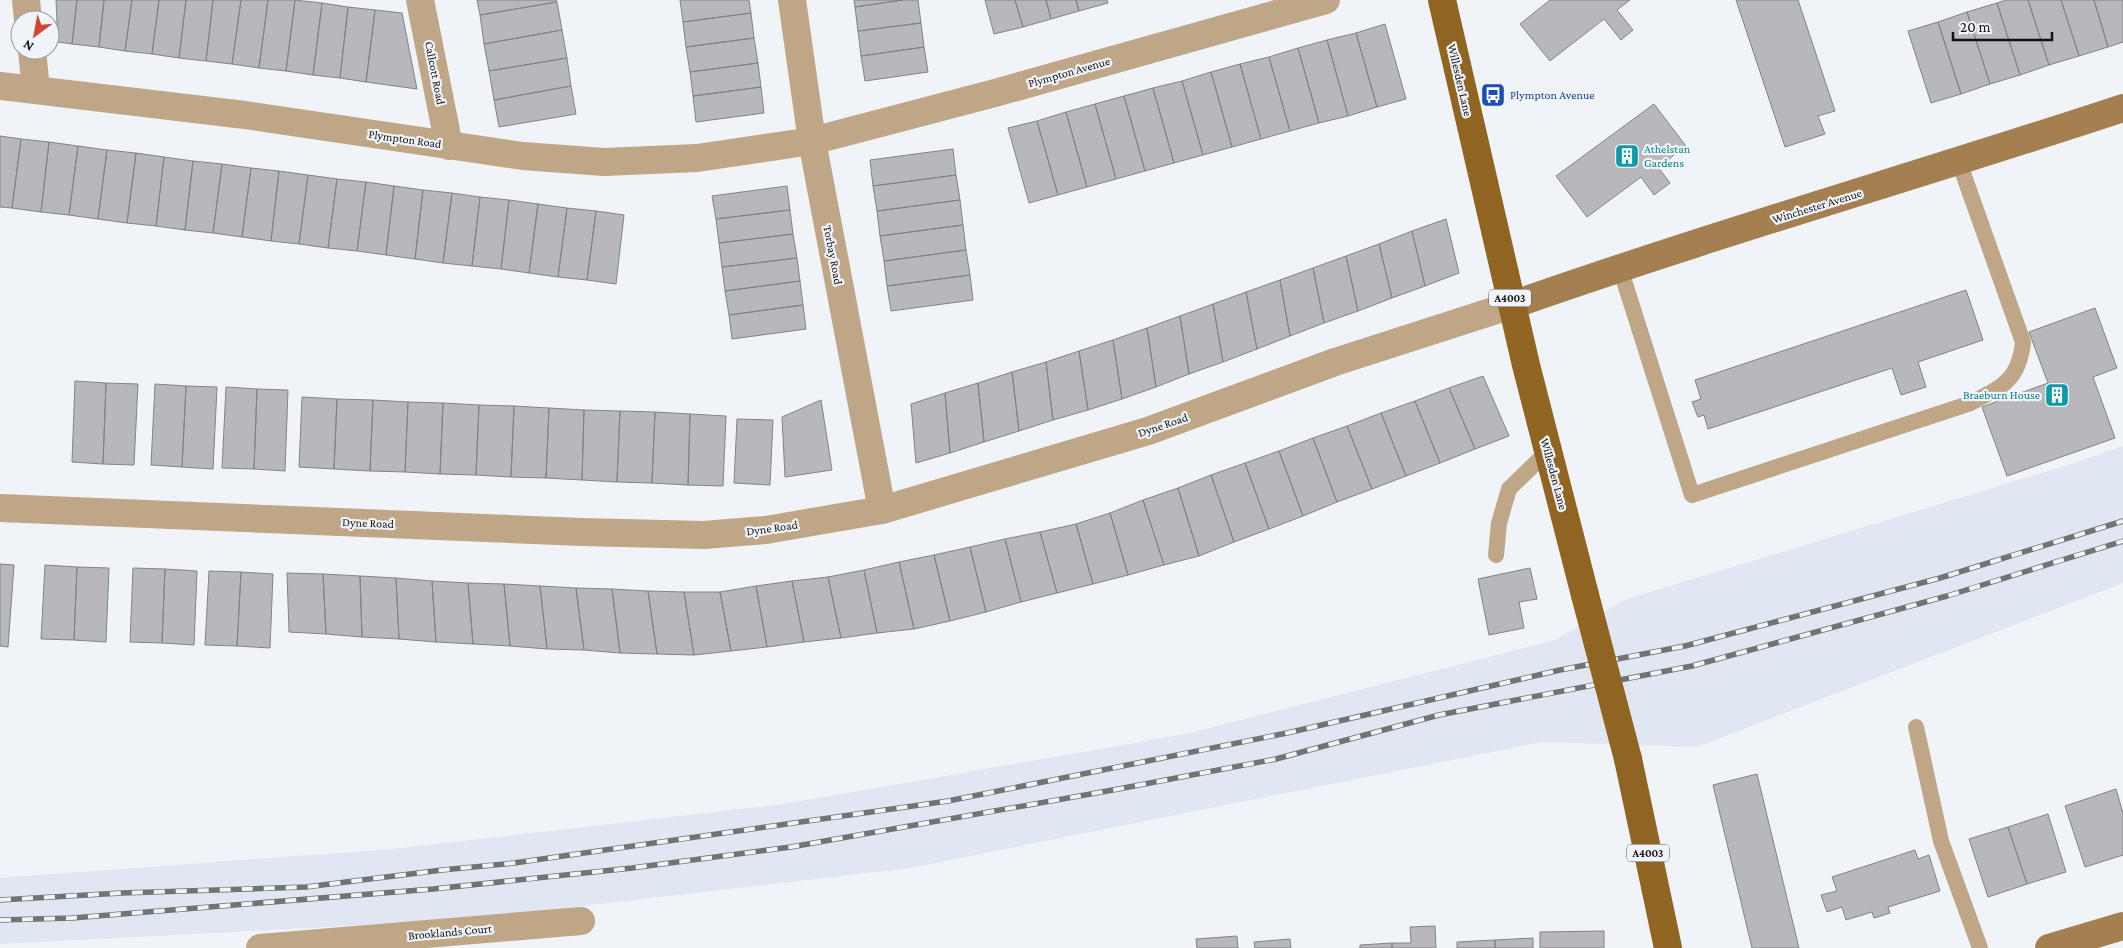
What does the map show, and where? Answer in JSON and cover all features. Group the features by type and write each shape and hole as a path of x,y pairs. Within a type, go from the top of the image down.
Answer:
{"main road":[{"name":"Willesden Lane","path":"1442,0 1512,305 1628,759 1668,948"}],"street":[{"name":"Callcott Road","path":"420,0 449,146"},
{"name":"Torbay Road","path":"792,0 812,141 882,510"},
{"name":"Plympton Avenue","path":"812,141 995,94 1326,0"},
{"path":"33,60 36,90"},
{"name":"Plympton Road","path":"0,86 245,116 523,156 604,162 697,158 812,141"},
{"name":"Winchester Avenue","path":"1512,305 1620,268 1959,162 2123,108"},
{"name":"Dyne Road","path":"0,508 572,532 704,535 766,530 882,510 1148,431 1335,362 1512,305"},
{"name":"Brooklands Court","path":"260,948 581,921"},
{"path":"2062,946 2123,926"}],"lane":[{"path":"1620,268 1692,495 1968,404 1997,390 2009,380 2021,359 2023,342 1959,162"},
{"path":"1496,555 1499,523 1509,488 1548,451"},
{"path":"1916,727 1941,841 1980,948"}],"shaded area":[{"path":"2123,446 2123,583 1697,747 1542,742 910,868 461,920 0,944 0,878 392,849 784,804 1186,734 1555,640 1624,600 2068,465"}],"building":[{"path":"56,0 77,0 72,44 60,42 60,10 56,10"},
{"path":"77,0 104,0 99,47 72,44"},
{"path":"104,0 132,0 125,51 99,47"},
{"path":"132,0 159,0 152,54 125,51"},
{"path":"159,0 186,0 179,58 152,54"},
{"path":"186,0 213,0 206,61 179,58"},
{"path":"213,0 241,0 232,64 206,61"},
{"path":"241,0 268,0 259,68 232,64"},
{"path":"268,0 295,0 286,71 259,68"},
{"path":"295,0 322,3 313,75 286,71"},
{"path":"477,0 556,0 557,2 480,15"},
{"path":"680,0 749,0 751,13 683,22"},
{"path":"854,0 903,0 855,7"},
{"path":"903,0 918,0 921,23 858,31 855,7"},
{"path":"985,0 1015,0 1023,27 994,34"},
{"path":"1015,0 1046,0 1051,19 1023,27"},
{"path":"1046,0 1076,0 1079,11 1051,19"},
{"path":"1076,0 1107,0 1108,3 1079,11"},
{"path":"1550,0 1630,0 1617,10 1633,30 1621,40 1604,19 1550,61 1520,24"},
{"path":"1736,0 1798,0 1835,111 1818,116 1825,134 1785,147"},
{"path":"2006,0 2028,0 2049,65 2020,75 1997,3"},
{"path":"2028,0 2061,0 2079,56 2049,65"},
{"path":"2061,0 2094,0 2108,47 2079,56"},
{"path":"2094,0 2123,0 2123,42 2108,47"},
{"path":"557,2 562,30 484,44 480,15"},
{"path":"322,3 348,7 340,78 313,75"},
{"path":"1997,3 2020,75 1990,84 1967,12"},
{"path":"348,7 375,10 366,82 340,78"},
{"path":"375,10 402,13 417,89 366,82"},
{"path":"1967,12 1990,84 1961,94 1938,22"},
{"path":"751,13 754,38 686,47 683,22"},
{"path":"1938,22 1961,94 1931,103 1908,31"},
{"path":"921,23 924,47 861,56 858,31"},
{"path":"1385,24 1406,99 1377,107 1356,33"},
{"path":"562,30 567,58 489,71 484,44"},
{"path":"1356,33 1377,107 1348,116 1327,40"},
{"path":"754,38 758,63 690,72 686,47"},
{"path":"1327,40 1348,116 1319,123 1298,48"},
{"path":"924,47 928,72 865,81 861,56"},
{"path":"1298,48 1319,123 1290,131 1269,57"},
{"path":"1269,57 1290,131 1261,139 1240,64"},
{"path":"567,58 571,86 494,100 489,71"},
{"path":"758,63 761,87 693,96 690,72"},
{"path":"1240,64 1261,139 1232,147 1211,72"},
{"path":"1211,72 1232,147 1203,155 1182,81"},
{"path":"1182,81 1203,155 1174,163 1153,88"},
{"path":"571,86 576,114 499,127 494,100"},
{"path":"761,87 764,113 696,122 693,96"},
{"path":"1153,88 1174,163 1145,171 1124,96"},
{"path":"1124,96 1145,171 1116,179 1095,104"},
{"path":"1095,104 1116,179 1087,187 1066,112"},
{"name":"Athelstan Gardens","path":"1654,104 1686,146 1658,167 1670,183 1654,195 1641,177 1587,217 1556,176"},
{"path":"1066,112 1087,187 1058,195 1037,121"},
{"path":"1037,121 1058,195 1029,203 1008,128"},
{"path":"0,136 21,139 12,208 0,207"},
{"path":"21,139 49,142 41,212 12,208"},
{"path":"49,142 78,146 69,215 41,212"},
{"path":"78,146 107,150 98,219 69,215"},
{"path":"953,149 956,175 873,186 870,160"},
{"path":"107,150 136,153 127,223 98,219"},
{"path":"136,153 164,157 156,226 127,223"},
{"path":"164,157 193,161 185,230 156,226"},
{"path":"193,161 222,164 213,233 185,230"},
{"path":"222,164 251,168 242,237 213,233"},
{"path":"251,168 279,171 271,241 242,237"},
{"path":"279,171 308,175 299,244 271,241"},
{"path":"308,175 337,179 328,248 299,244"},
{"path":"956,175 960,200 877,211 873,186"},
{"path":"337,179 366,182 357,251 328,248"},
{"path":"366,182 394,186 386,255 357,251"},
{"path":"394,186 423,190 415,259 386,255"},
{"path":"787,186 790,210 716,219 712,196"},
{"path":"423,190 452,193 443,263 415,259"},
{"path":"452,193 480,197 472,266 443,263"},
{"path":"480,197 509,200 501,269 472,266"},
{"path":"509,200 538,204 529,273 501,269"},
{"path":"960,200 963,225 880,236 877,211"},
{"path":"538,204 567,208 558,277 529,273"},
{"path":"567,208 596,211 587,280 558,277"},
{"path":"790,210 793,234 719,243 716,219"},
{"path":"596,211 624,215 616,284 587,280"},
{"path":"1446,219 1459,273 1425,286 1412,231"},
{"path":"963,225 966,250 884,261 880,236"},
{"path":"1412,231 1425,286 1392,298 1379,244"},
{"path":"793,234 797,258 722,267 719,243"},
{"path":"1379,244 1392,298 1358,311 1346,256"},
{"path":"966,250 970,275 887,286 884,261"},
{"path":"1346,256 1358,311 1324,323 1313,268"},
{"path":"797,258 800,281 725,291 722,267"},
{"path":"1313,268 1324,323 1290,336 1280,280"},
{"path":"970,275 973,300 891,311 887,286"},
{"path":"1280,280 1290,336 1257,349 1246,292"},
{"path":"800,281 803,305 729,315 725,291"},
{"path":"1966,290 1983,340 1918,362 1926,387 1901,395 1892,368 1708,429 1704,415 1698,417 1692,402 1701,399 1695,380"},
{"path":"1246,292 1257,349 1223,362 1213,304"},
{"path":"1213,304 1223,362 1189,374 1180,316"},
{"path":"803,305 806,329 732,339 729,315"},
{"name":"Braeburn House","path":"2095,308 2117,368 2093,377 2115,438 2007,476 1982,407 2048,383 2029,332"},
{"path":"1180,316 1189,374 1156,387 1147,328"},
{"path":"1147,328 1156,387 1122,399 1113,340"},
{"path":"1113,340 1122,399 1088,410 1079,351"},
{"path":"1079,351 1088,410 1053,420 1046,362"},
{"path":"1046,362 1053,420 1019,431 1012,372"},
{"path":"1012,372 1019,431 984,442 978,383"},
{"path":"1483,376 1509,436 1475,449 1449,388"},
{"path":"75,381 106,383 103,464 72,462"},
{"path":"106,383 138,384 134,465 103,464"},
{"path":"978,383 984,442 950,453 945,393"},
{"path":"155,384 186,386 182,467 151,465"},
{"path":"186,386 217,387 213,469 182,467"},
{"path":"226,387 257,389 254,469 222,468"},
{"path":"1449,388 1475,449 1440,463 1415,401"},
{"path":"257,389 288,390 285,471 254,469"},
{"path":"945,393 950,453 916,463 911,404"},
{"path":"302,397 337,399 334,469 299,467"},
{"path":"337,399 373,400 370,471 334,469"},
{"path":"373,400 408,402 405,472 370,471"},
{"path":"821,400 832,470 785,477 782,417"},
{"path":"1415,401 1440,463 1406,476 1381,413"},
{"path":"408,402 443,403 440,474 405,472"},
{"path":"443,403 479,405 476,475 440,474"},
{"path":"479,405 514,406 511,477 476,475"},
{"path":"514,406 549,408 546,478 511,477"},
{"path":"549,408 584,410 582,480 546,478"},
{"path":"584,410 620,411 617,482 582,480"},
{"path":"620,411 655,412 652,483 617,482"},
{"path":"655,412 690,414 688,485 652,483"},
{"path":"1381,413 1406,476 1372,489 1347,426"},
{"path":"690,414 726,416 723,486 688,485"},
{"path":"737,419 773,420 770,485 734,483"},
{"path":"1347,426 1372,489 1337,502 1313,438"},
{"path":"1313,438 1337,502 1303,516 1279,451"},
{"path":"1279,451 1303,516 1269,529 1245,463"},
{"path":"1245,463 1269,529 1234,542 1211,475"},
{"path":"1211,475 1234,542 1199,556 1178,488"},
{"path":"1178,488 1199,556 1164,565 1143,500"},
{"path":"1143,500 1164,565 1128,575 1110,513"},
{"path":"1110,513 1128,575 1093,584 1076,524"},
{"path":"1076,524 1093,584 1057,593 1040,532"},
{"path":"1040,532 1057,593 1021,602 1005,539"},
{"path":"1005,539 1021,602 986,612 970,547"},
{"path":"970,547 986,612 950,621 934,555"},
{"path":"934,555 950,621 914,629 899,562"},
{"path":"899,562 914,629 877,633 864,570"},
{"path":"0,564 14,565 8,647 0,646"},
{"path":"45,565 77,567 74,640 41,639"},
{"path":"77,567 109,568 106,642 74,640"},
{"path":"133,568 165,569 162,643 130,642"},
{"path":"1530,568 1537,599 1519,602 1524,628 1489,635 1478,579"},
{"path":"165,569 197,571 194,645 162,643"},
{"path":"864,570 877,633 841,638 828,577"},
{"path":"209,571 241,572 237,646 205,645"},
{"path":"241,572 273,574 270,648 237,646"},
{"path":"287,573 323,574 326,634 289,632"},
{"path":"323,574 360,576 362,637 326,634"},
{"path":"360,576 396,578 399,639 362,637"},
{"path":"828,577 841,638 804,642 792,581"},
{"path":"396,578 432,581 436,642 399,639"},
{"path":"432,581 468,583 473,644 436,642"},
{"path":"792,581 804,642 767,647 756,586"},
{"path":"468,583 504,584 510,646 473,644"},
{"path":"504,584 540,586 547,649 510,646"},
{"path":"540,586 576,588 584,650 547,649"},
{"path":"756,586 767,647 731,651 720,592"},
{"path":"576,588 612,589 620,653 584,650"},
{"path":"612,589 648,591 657,654 620,653"},
{"path":"648,591 684,592 694,655 657,654"},
{"path":"684,592 720,592 731,651 694,655"},
{"path":"1757,774 1799,948 1752,948 1713,785"},
{"path":"2116,789 2123,813 2123,855 2085,867 2065,806"},
{"path":"2048,814 2066,872 2027,884 2008,827"},
{"path":"2008,827 2027,884 1988,897 1969,839"},
{"path":"1915,850 1918,859 1929,855 1940,891 1888,907 1890,913 1874,918 1872,912 1846,920 1842,907 1827,912 1821,895 1837,891 1832,877"},
{"path":"1435,926 1436,948 1392,948 1392,943 1411,943 1410,927"},
{"path":"1604,931 1604,948 1540,948 1540,932"},
{"path":"1237,936 1238,948 1197,948 1196,939"},
{"path":"1533,938 1533,948 1495,948 1495,940"},
{"path":"1290,939 1291,948 1255,948 1254,942"},
{"path":"1495,940 1495,948 1457,948 1457,942"},
{"path":"1392,943 1392,948 1360,948 1360,945"}],"railway":[{"path":"0,900 122,893 306,887 514,863 948,801 1287,733 1560,670 1685,646 1940,578 2123,521"},
{"path":"0,920 72,918 433,889 632,868 791,847 1113,790 1276,759 1439,715 1692,666 1947,596 2123,541"}],"place":[{"name":"Plympton Avenue","path":"1493,95"},
{"name":"Athelstan Gardens","path":"1627,156"},
{"name":"Braeburn House","path":"2057,395"}]}
